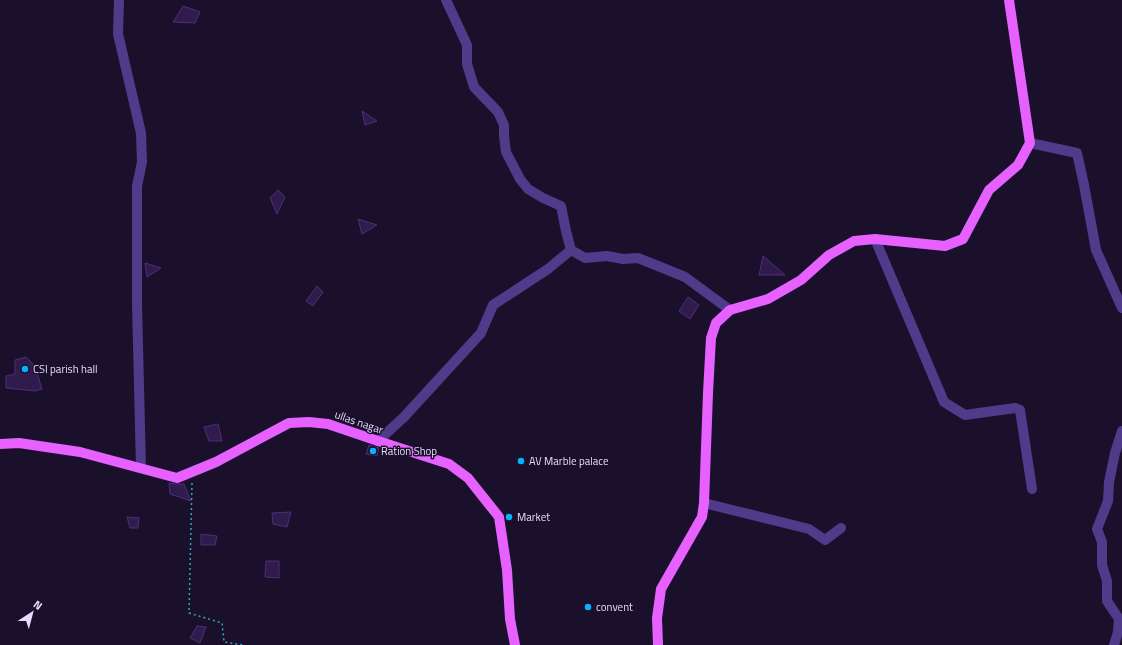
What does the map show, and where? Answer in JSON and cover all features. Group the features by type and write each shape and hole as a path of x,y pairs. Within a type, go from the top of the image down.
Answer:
{"main road":[{"path":"658,645 657,618 661,589 702,517 704,503 708,393 712,338 716,323 730,310 768,299 801,280 829,255 854,240 875,239 945,246 963,239 989,190 1018,165 1030,143 1009,0"},
{"name":"ullas nagar","path":"0,444 19,443 80,452 177,478 216,462 289,423 309,422 328,424 449,464 468,478 499,517 507,570 510,619 515,645"}],"street":[{"path":"119,0 118,34 141,133 142,162 137,186 137,304 140,468"},
{"path":"446,0 467,45 467,64 474,87 498,112 504,125 506,152 520,179 528,189 561,206 571,250 585,258 607,256 623,259 638,258 685,277 730,310"},
{"path":"1030,143 1077,153 1096,250 1122,308"},
{"path":"875,239 944,402 965,415 1015,408 1020,410 1032,490"},
{"path":"378,441 404,417 481,333 493,305 548,269 571,250"},
{"path":"1114,645 1118,632 1119,619 1107,601 1107,581 1102,565 1102,542 1097,529 1108,501 1109,482 1115,453 1122,431"},
{"path":"704,503 809,529 825,540 841,528"}],"path":[{"path":"192,479 189,613 222,623 224,642 244,645"}],"building":[{"path":"183,6 200,12 195,23 173,22"},
{"path":"362,111 377,121 365,125"},
{"path":"278,190 285,197 277,214 270,198"},
{"path":"358,219 377,225 362,234"},
{"path":"763,256 785,275 759,275"},
{"path":"145,263 161,268 147,277"},
{"path":"317,286 323,292 313,306 306,301"},
{"path":"688,297 699,305 690,319 679,311"},
{"name":"CSI parish hall","path":"26,357 32,363 42,389 35,391 6,388 6,376 15,374 15,360"},
{"path":"218,424 222,441 209,441 204,427"},
{"name":"Ration Shop","path":"369,445 379,448 377,456 366,454"},
{"path":"169,483 184,484 191,501 170,494"},
{"path":"291,512 287,527 273,524 272,513"},
{"path":"127,517 139,518 138,528 130,528"},
{"path":"201,534 217,536 215,545 201,545"},
{"path":"266,561 279,561 279,578 265,577"},
{"path":"197,626 206,627 200,643 190,638"}],"place":[{"name":"CSI parish hall","path":"25,369"},
{"name":"Ration Shop","path":"373,451"},
{"name":"AV Marble palace","path":"521,461"},
{"name":"Market","path":"509,517"},
{"name":"convent","path":"588,607"}]}
